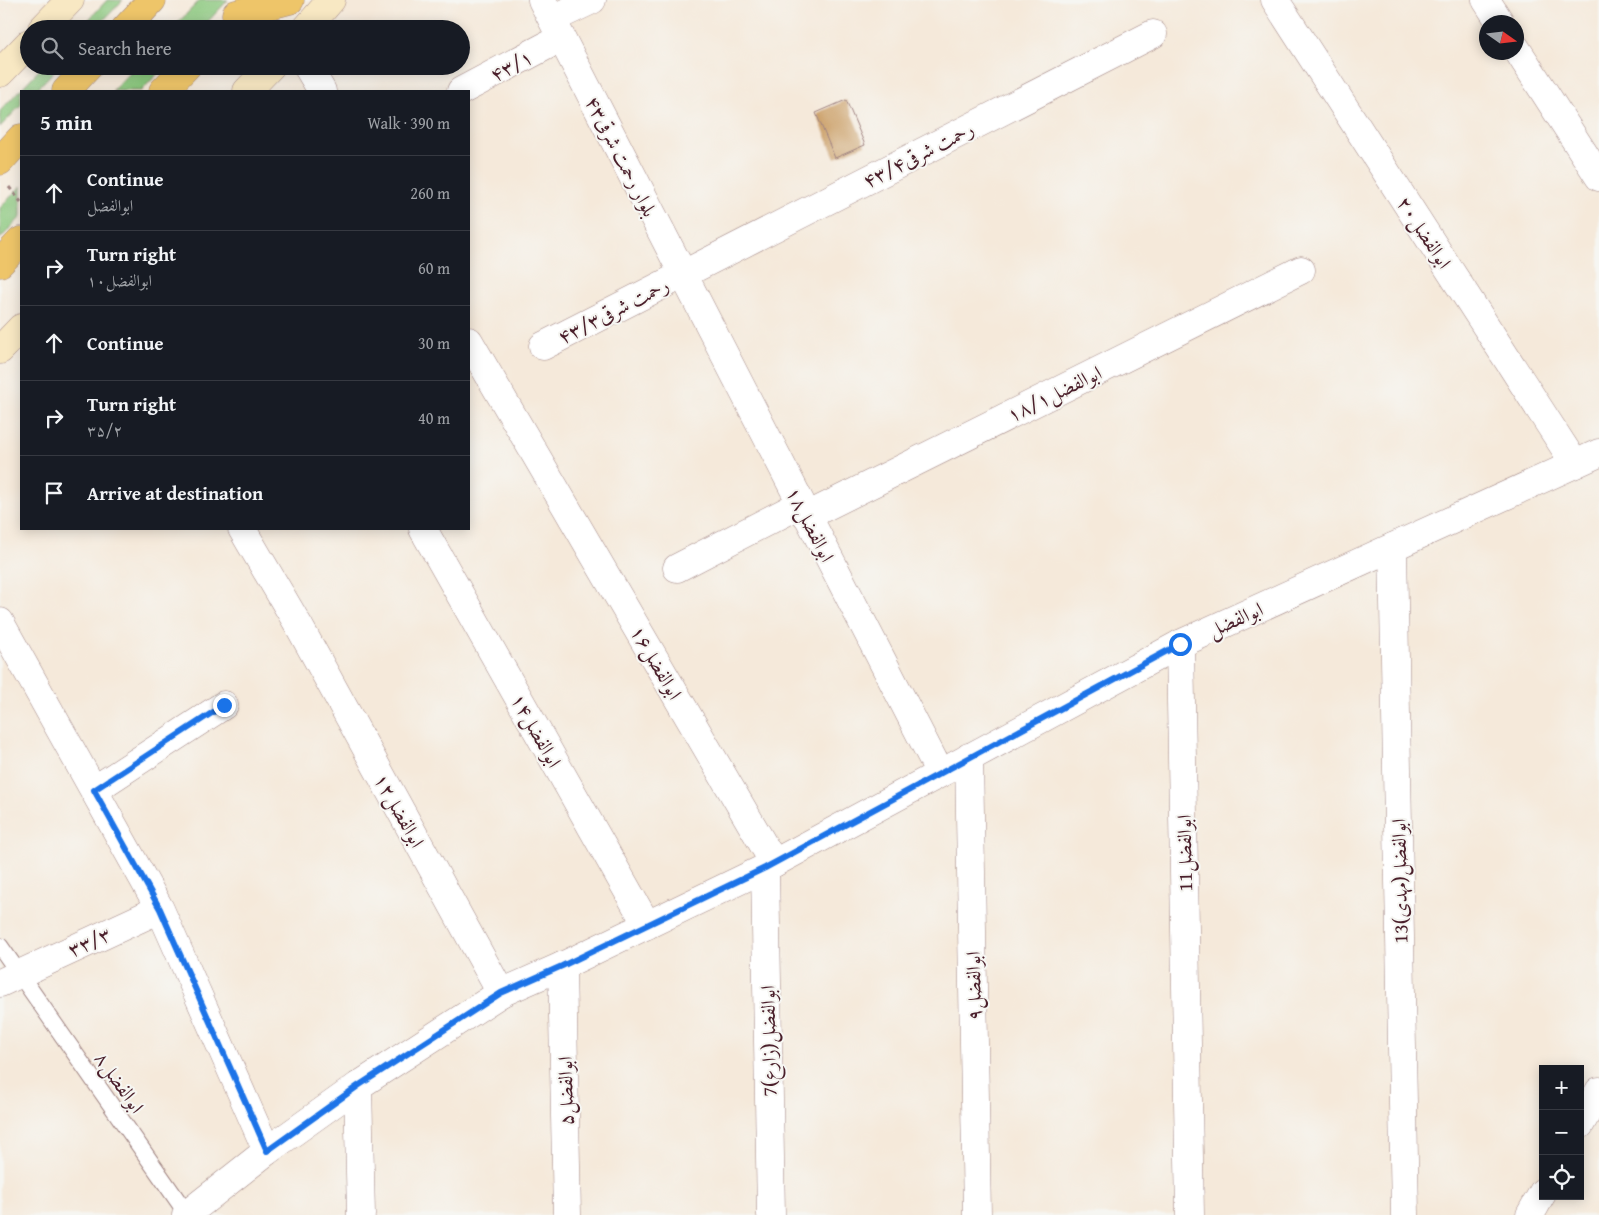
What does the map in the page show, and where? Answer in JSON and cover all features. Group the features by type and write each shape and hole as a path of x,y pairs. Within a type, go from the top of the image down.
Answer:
{"highway":[{"path":"133,20 152,0"},
{"path":"236,14 290,0"},
{"path":"67,90 81,75"},
{"path":"164,90 178,75"},
{"path":"3,172 20,140"},
{"path":"0,263 20,242"}],"main road":[{"path":"51,20 70,0"},
{"path":"314,20 331,0"},
{"path":"0,73 20,52"},
{"path":"248,90 262,75"},
{"path":"0,350 20,329"}],"street":[{"name":"۴۳/۱","path":"462,90 552,19 592,0"},
{"name":"ابوالفضل۲۰","path":"1275,0 1587,459"},
{"path":"1486,0 1496,15"},
{"name":"بلوار رحمت شرقی۴۳","path":"552,19 683,274"},
{"name":"۴۳/۴رحمت شرقی","path":"683,274 1153,34"},
{"path":"1524,60 1599,177"},
{"path":"312,75 321,90"},
{"name":"ابوالفضل۱۸/۱","path":"677,568 804,510 1301,270"},
{"name":"۴۳/۳رحمت شرقی","path":"543,346 683,274"},
{"name":"ابوالفضل۱۸","path":"683,274 940,773"},
{"name":"ابوالفضل۱۶","path":"470,343 769,865"},
{"name":"ابوالفضل","path":"187,1215 267,1151 358,1086 501,993 562,966 769,865 1180,644 1587,459"},
{"name":"ابوالفضل۱۲","path":"243,530 299,626 501,993"},
{"name":"ابوالفضل۱۴","path":"424,532 647,925"},
{"name":"13ابوالفضل(مهدی)","path":"1393,547 1405,1215"},
{"path":"0,622 160,909 267,1151"},
{"name":"11ابوالفضل","path":"1180,644 1190,1215"},
{"path":"94,790 224,705"},
{"name":"ابوالفضل۹","path":"969,757 977,1215"},
{"name":"7ابوالفضل(زارع)","path":"769,865 771,1215"},
{"name":"۳۳/۳","path":"9,978 160,909"},
{"name":"ابوالفضل۵","path":"562,966 567,1215"},
{"path":"358,1086 361,1215"},
{"path":"1584,1118 1599,1091"},
{"path":"1530,1215 1539,1199"}],"lane":[{"name":"ابوالفضل۸","path":"0,946 9,978 187,1215"}],"path":[{"path":"3,172 20,200"}],"green space":[{"path":"107,0 123,0 104,20 88,20"},
{"path":"200,0 228,0 209,20 181,20"},
{"path":"34,75 50,75 36,90 20,90"},
{"path":"127,75 156,75 142,90 113,90"},
{"path":"20,90 20,106 0,127 0,111"},
{"path":"20,187 20,218 0,239 0,208"}],"building":[{"path":"846,100 865,145 835,158 816,113"}],"route":[{"path":"224,705 94,790 160,909 267,1151 358,1086 501,993 562,966 765,868 1180,644"}]}
